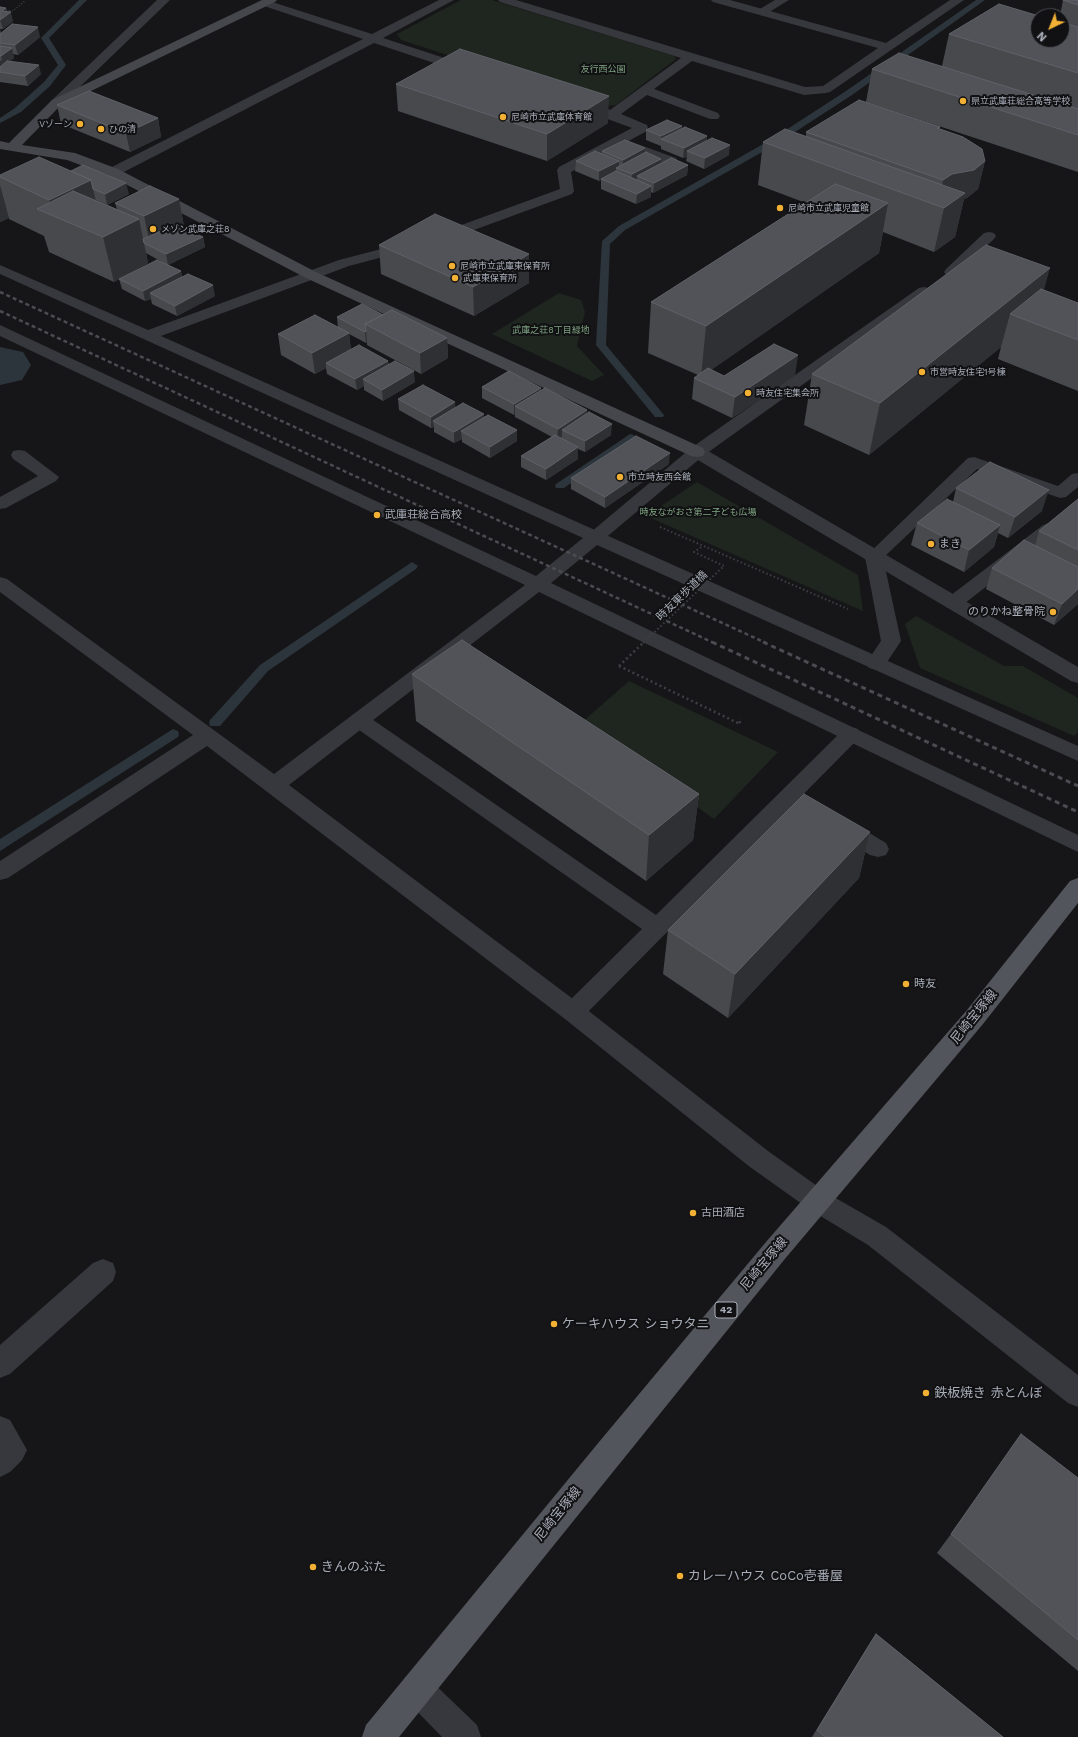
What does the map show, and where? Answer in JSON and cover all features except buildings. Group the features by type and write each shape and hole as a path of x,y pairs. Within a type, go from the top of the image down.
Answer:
{"main road":[{"name":"尼崎宝塚線","path":"378,1737 416,1688 614,1446 818,1201 974,1017 1078,887"}],"street":[{"path":"7,145 56,104 164,0"},
{"path":"113,172 448,0"},
{"path":"504,0 804,91 826,89 886,47 958,0"},
{"path":"718,0 886,47"},
{"path":"762,12 783,0"},
{"path":"56,104 268,1 372,39 477,72"},
{"path":"612,115 690,57"},
{"path":"645,90 714,116"},
{"path":"148,335 311,275 422,242 568,191 564,170 642,128 612,115 566,100"},
{"path":"618,141 671,161"},
{"path":"7,145 70,156 113,172 311,275 697,452 1078,676"},
{"path":"274,785 538,584 697,452 958,275 989,236"},
{"path":"0,269 597,536 1078,754"},
{"path":"0,330 538,584 1078,844"},
{"path":"0,504 50,477 18,455"},
{"path":"874,557 974,462 1078,501"},
{"path":"1060,493 1078,478"},
{"path":"953,603 1049,529"},
{"path":"874,557 891,640 876,663"},
{"path":"0,582 274,785 573,1012 759,1159 818,1201 877,1236 1078,1393"},
{"path":"359,720 658,928"},
{"path":"573,1012 850,734"},
{"path":"0,872 207,736"},
{"path":"788,796 878,849"},
{"path":"0,1364 103,1272"},
{"path":"0,1430 12,1450 0,1462"},
{"path":"416,1688 465,1737"}],"path":[{"path":"0,9 13,11 26,0"},
{"path":"626,511 888,627"},
{"name":"時友東歩道橋","path":"703,546 694,552 724,566 619,666 740,724 738,712"}],"green space":[{"name":"友行西公園","path":"461,0 492,0 674,56 676,59 616,105 606,106 401,40 397,34"},
{"name":"武庫之荘8丁目緑地","path":"559,293 581,300 585,312 577,346 604,375 592,381 492,334"},
{"name":"時友ながおさ第二子ども広場","path":"697,482 858,575 863,611 646,516"},
{"path":"916,616 1004,666 1023,666 1078,698 1078,732 1074,736 920,668 905,624"},
{"path":"629,681 778,752 714,819 580,724"}],"waterway":[{"path":"0,121 18,110 47,84 62,65 45,38 83,0"},
{"path":"659,415 601,345 605,243 622,228 775,141 849,93 981,0"},
{"path":"560,486 630,437"},
{"path":"215,723 264,668 412,566"},
{"path":"0,846 173,734"}],"railway":[{"path":"0,292 766,643"},
{"path":"0,311 714,643"},
{"path":"712,642 1078,812"},
{"path":"763,642 1078,786"}],"place":[{"name":"県立武庫荘総合高等学校","path":"963,101"},
{"name":"尼崎市立武庫体育館","path":"503,117"},
{"name":"Vゾーン","path":"80,124"},
{"name":"ひの清","path":"101,129"},
{"name":"尼崎市立武庫児童館","path":"780,208"},
{"name":"メゾン武庫之荘8","path":"153,229"},
{"name":"尼崎市立武庫東保育所","path":"452,266"},
{"name":"武庫東保育所","path":"455,278"},
{"name":"市営時友住宅1号棟","path":"922,372"},
{"name":"時友住宅集会所","path":"748,393"},
{"name":"市立時友西会館","path":"620,477"},
{"name":"武庫荘総合高校","path":"377,515"},
{"name":"まき","path":"931,544"},
{"name":"のりかね整骨院","path":"1053,612"},
{"name":"時友","path":"906,984"},
{"name":"古田酒店","path":"693,1213"},
{"name":"ケーキハウス ショウタニ","path":"554,1324"},
{"name":"鉄板焼き 赤とんぼ","path":"926,1393"},
{"name":"きんのぶた","path":"313,1567"},
{"name":"カレーハウス CoCo壱番屋","path":"680,1576"}]}
